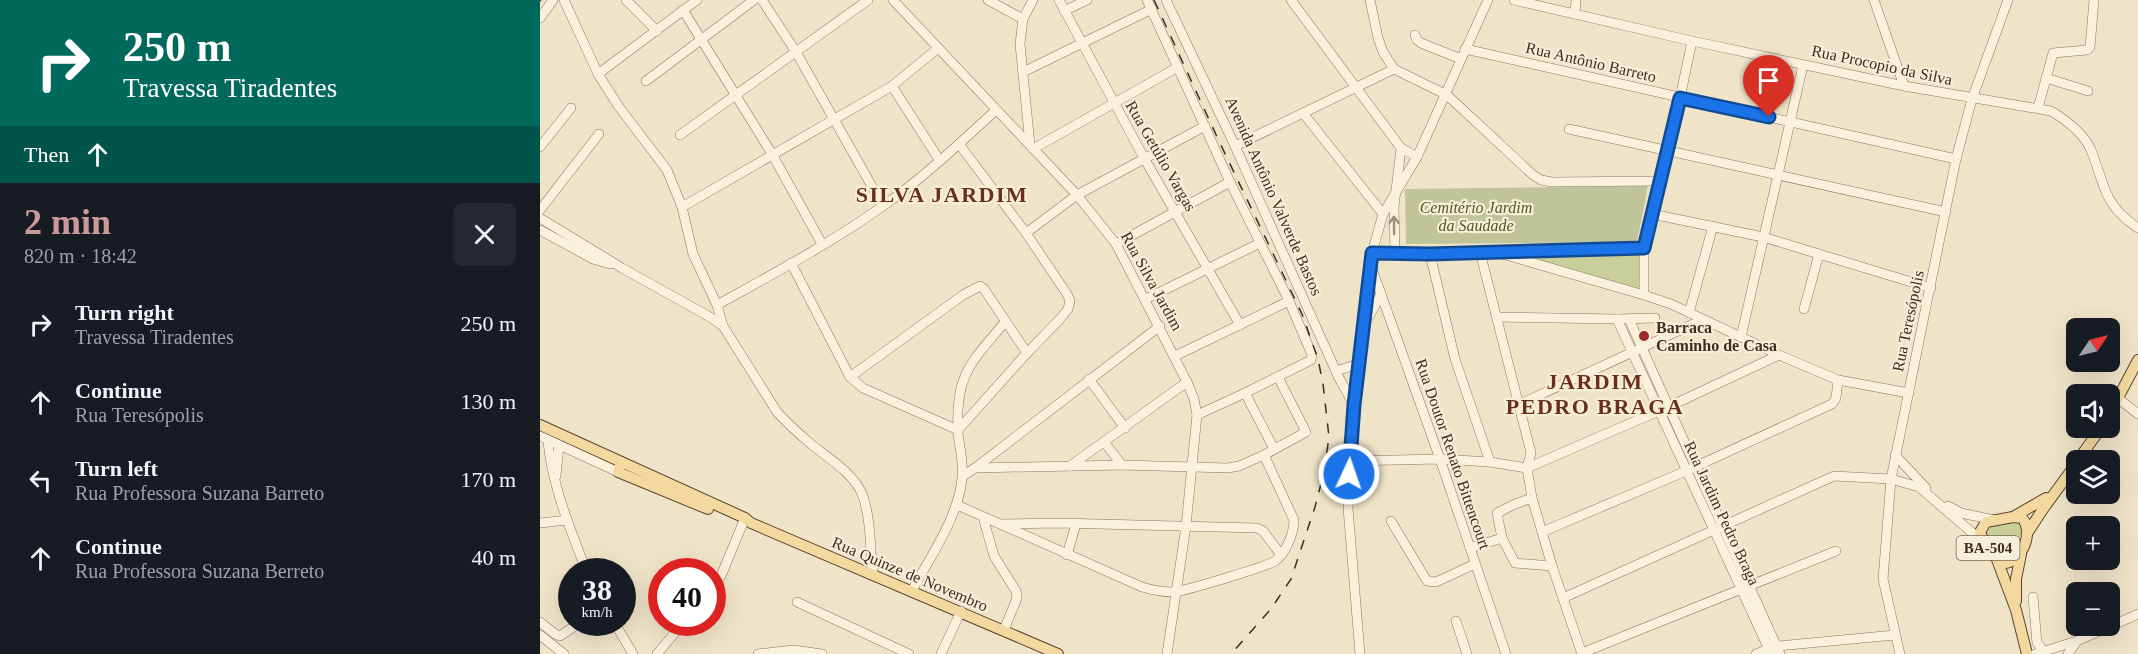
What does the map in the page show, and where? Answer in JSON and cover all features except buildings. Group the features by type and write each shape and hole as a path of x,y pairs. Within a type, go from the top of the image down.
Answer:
{"main road":[{"path":"2120,397 2138,360"},
{"name":"Rua Quinze de Novembro","path":"540,425 619,467 1058,654"},
{"name":"BA-504","path":"2016,610 2016,579 2021,551 2028,532 2066,478"},
{"name":"BA-504","path":"2013,517 2036,505 2060,486"},
{"name":"BA-504","path":"2021,551 2015,560 2005,563 1996,557 1983,542 1980,532 1986,522 2013,517 2022,518 2027,523 2028,532"},
{"name":"BA-504","path":"1996,557 2016,610 2027,654"}],"street":[{"path":"540,18 553,0"},
{"path":"564,0 598,74 619,107 667,170 682,207 693,254 717,305 723,326 777,412 788,424 848,474 857,485 866,511 873,574"},
{"path":"626,0 657,31"},
{"path":"598,74 695,0"},
{"path":"646,81 754,0"},
{"path":"762,0 796,52 883,206"},
{"path":"680,135 868,0"},
{"name":"Rua Silva Jardim","path":"893,0 995,111 1077,195 1116,244 1187,382 1197,415 1186,526 1167,654"},
{"path":"988,0 1023,19"},
{"path":"1034,0 1023,19 1020,44 1032,147 1178,67"},
{"name":"Rua Getúlio Vargas","path":"1059,0 1113,103 1240,325"},
{"path":"1064,10 1087,0"},
{"name":"Avenida Antônio Valverde Bastos","path":"1166,0 1235,146 1336,371 1354,405"},
{"path":"1291,0 1401,147 1417,158"},
{"path":"1370,0 1378,38 1383,52 1394,69 1447,95 1520,164 1541,180 1571,183 1659,181"},
{"path":"1360,654 1348,508 1354,405 1372,253 1383,214 1417,158 1488,0"},
{"name":"Rua Procopio da Silva","path":"1514,0 1803,65 1972,99 2038,108 2060,116 2083,139 2091,151 2107,197 2118,212 2138,228"},
{"path":"1575,14 1576,0"},
{"path":"1874,0 1904,86"},
{"name":"Rua Teresópolis","path":"1900,654 1883,579 1890,479 1956,159 1972,99 2008,0"},
{"path":"2038,108 2053,53 2087,50 2090,47 2094,0"},
{"path":"1023,72 1081,44 1150,5"},
{"name":"Avenida Antônio Valverde Bastos","path":"1150,5 1312,355 1311,359 1278,377"},
{"path":"683,10 772,154 822,244"},
{"path":"1415,35 1421,43 1461,60"},
{"path":"1644,295 1644,248 1692,41"},
{"path":"682,207 892,86 937,49"},
{"name":"Rua Antônio Barreto","path":"1465,49 1956,159"},
{"path":"1741,337 1803,65"},
{"path":"1235,146 1394,69"},
{"path":"2046,78 2088,91"},
{"path":"892,86 940,161"},
{"path":"540,147 571,108"},
{"path":"717,305 791,263 883,206 940,161 995,111"},
{"path":"1303,113 1383,214"},
{"path":"1026,233 1077,195 1205,126"},
{"path":"1569,129 1946,212"},
{"path":"540,210 599,134"},
{"path":"958,430 1060,319 1068,309 1070,302 1026,233 959,144"},
{"path":"1395,254 1395,196 1401,147"},
{"path":"1116,244 1230,182"},
{"path":"1652,214 1763,237 1931,288"},
{"path":"540,218 723,326"},
{"path":"1689,313 1713,226"},
{"path":"540,230 593,259 622,268"},
{"path":"1146,299 1260,243"},
{"path":"1372,253 1430,254 1644,248"},
{"path":"1492,251 1644,295 1838,380 1908,393"},
{"path":"1480,252 1531,453 1527,468 1532,498 1582,654 1836,550"},
{"path":"1430,254 1455,359 1490,462"},
{"path":"1804,309 1820,254"},
{"path":"791,263 850,377 863,388 958,430"},
{"name":"Rua Doutor Renato Bittencourt","path":"1370,264 1440,459 1506,654"},
{"path":"850,377 980,286 1027,353"},
{"path":"1364,325 1381,294"},
{"path":"1175,356 1288,301"},
{"path":"1497,316 1655,318"},
{"name":"Rua Jardim Pedro Braga","path":"1617,319 1631,352 1696,466 1774,651"},
{"name":"Rua Jardim Pedro Braga","path":"1629,319 1642,347 1686,471 1714,530 1746,587"},
{"path":"1520,404 1702,320"},
{"path":"912,591 957,505 963,476 958,430 959,398 964,374 1005,322"},
{"path":"963,476 1160,326"},
{"path":"1350,461 1440,459 1490,462 1527,468 1663,409 1779,355"},
{"path":"1336,371 1358,364"},
{"path":"975,468 1122,465 1228,468 1239,466 1264,455 1306,432 1278,377 1197,415"},
{"path":"1089,379 1125,428"},
{"path":"1542,532 1686,471 1832,404 1836,398 1838,380"},
{"path":"1070,466 1187,382"},
{"path":"1245,393 1274,449"},
{"path":"2120,400 2138,414"},
{"path":"544,438 619,467"},
{"path":"544,438 567,520 582,558"},
{"path":"1104,442 1122,465"},
{"path":"556,478 560,445"},
{"path":"957,505 1142,587 1156,591 1176,592 1272,562 1281,555 1289,542 1294,520 1264,455"},
{"path":"1895,455 1922,484 1949,506 1961,513 1994,520"},
{"path":"1563,598 1831,477 1890,479 1919,487 1983,542"},
{"name":"Rua Doutor Renato Bittencourt","path":"1532,498 1497,513 1502,538 1515,564 1552,566"},
{"path":"983,517 994,556 1016,591 1017,598 1004,630"},
{"path":"540,523 567,520"},
{"path":"726,565 746,521"},
{"path":"1391,521 1427,581 1436,582 1475,564"},
{"path":"1000,524 1257,528 1263,531 1281,555"},
{"path":"1067,555 1076,524"},
{"path":"1470,548 1502,538"},
{"path":"2033,597 2040,653 2077,641 2138,614"},
{"path":"797,602 909,654"},
{"path":"941,654 961,612"},
{"path":"1456,621 1467,654"},
{"path":"540,622 558,636"},
{"path":"540,635 564,654"},
{"path":"1756,654 1895,635"},
{"path":"622,636 633,654"},
{"path":"657,654 672,636"},
{"path":"2068,654 2077,641"},
{"path":"758,654 792,650 822,654"}],"green space":[{"name":"Cemitério Jardim da Saudade","path":"1648,186 1637,242 1406,244 1405,189"},
{"path":"1516,255 1639,255 1641,291"},
{"path":"2017,519 2024,524 2013,558 2003,560 1983,534 1984,528"}],"railway":[{"path":"1154,0 1302,314 1318,359 1323,384 1329,437 1324,472 1291,579 1271,609 1231,654"}],"place":[{"name":"Barraca Caminho de Casa","path":"1644,336"}],"district":[{"name":"SILVA JARDIM","path":"942,194"},
{"name":"JARDIM PEDRO BRAGA","path":"1595,394"}],"route":[{"path":"1349,474 1358,364 1372,253 1430,254 1644,248 1680,98 1769,117"}]}
